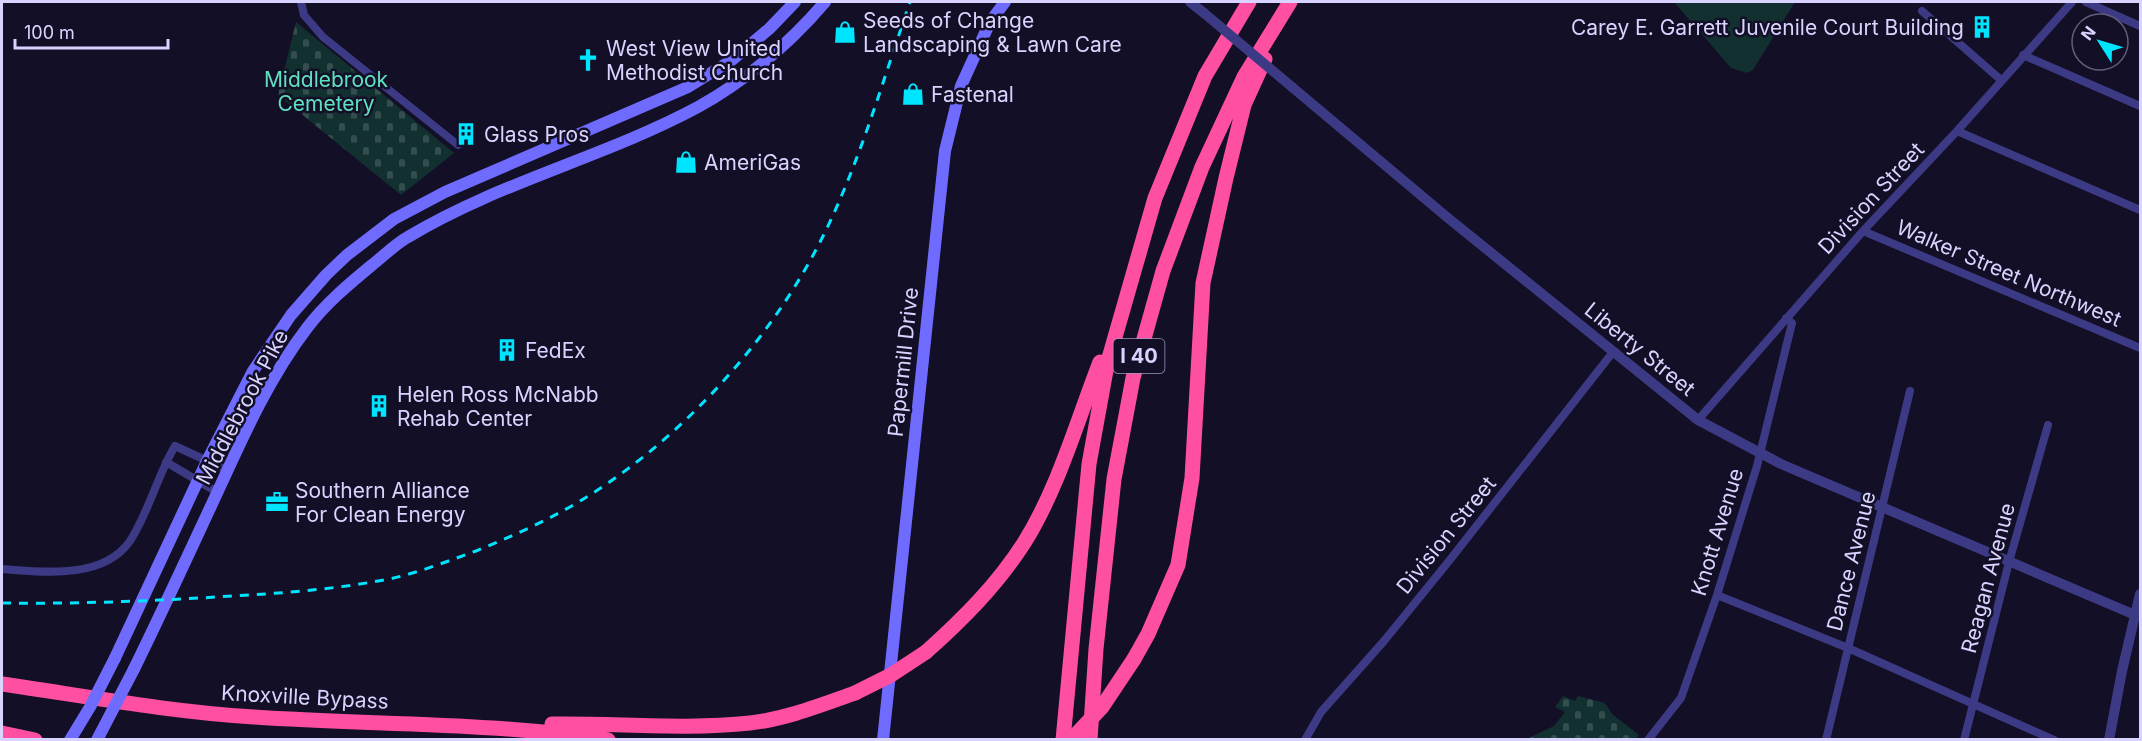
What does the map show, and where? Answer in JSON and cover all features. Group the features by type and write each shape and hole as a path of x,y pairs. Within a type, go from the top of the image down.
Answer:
{"highway":[{"name":"I 40","path":"1063,740 1089,464 1107,365 1155,198 1205,76 1249,2"},
{"name":"I 40","path":"1090,740 1096,649 1114,479 1133,378 1163,271 1202,167 1244,77 1291,2"},
{"path":"1071,740 1102,707 1134,659 1148,634 1178,565 1192,477 1203,283 1244,105 1291,2"},
{"path":"477,727 556,724 681,728 752,723 810,710 855,693 891,675 926,651 961,621 990,590 1024,543 1053,485 1133,271"},
{"name":"Knoxville Bypass","path":"2,684 199,712 253,717 477,727 608,740"},
{"path":"2,733 35,740"}],"main road":[{"name":"Middlebrook Pike","path":"70,740 115,658 207,461 253,371 291,315 326,274 394,219 445,192 688,87 732,60 769,29 795,2"},
{"name":"Middlebrook Pike","path":"97,740 134,669 227,470 272,382 307,327 348,285 406,238 457,211 526,179 635,136 698,107 751,72 791,38 825,2"},
{"name":"Papermill Drive","path":"883,740 945,151 961,86 990,22 1005,2"}],"street":[{"path":"301,2 304,15 323,37 458,145"},
{"name":"Liberty Street","path":"1190,2 1698,420 1760,454 2009,562 2136,623"},
{"name":"Division Street","path":"1698,420 1789,320 1863,231 1957,132 2072,2"},
{"path":"2086,2 2140,26"},
{"path":"1922,11 2001,80"},
{"path":"2023,55 2140,106"},
{"path":"1957,132 2140,210"},
{"name":"Walker Street Northwest","path":"1863,231 2140,348"},
{"name":"Knott Avenue","path":"1648,740 1681,698 1717,596 1760,454 1789,320"},
{"name":"Division Street","path":"1305,740 1321,712 1384,641 1613,352"},
{"name":"Dance Avenue","path":"1826,740 1910,391"},
{"name":"Reagan Avenue","path":"1964,740 2009,562 2048,425"},
{"path":"2,569 41,572 79,570 99,565 116,555 133,535 175,446 227,470"},
{"path":"166,462 218,492"},
{"path":"2109,740 2122,671 2136,623 2140,594"},
{"path":"1717,596 1848,648 2054,740"}],"green space":[{"path":"1674,2 1795,2 1753,70 1747,73 1731,68"},
{"name":"Middlebrook Cemetery","path":"296,22 454,153 401,195 278,95"},
{"path":"1563,696 1575,701 1578,696 1605,703 1612,714 1639,735 1635,740 1527,739 1554,726 1565,712 1555,707"}],"railway":[{"path":"2,603 117,602 252,595 330,588 389,579 411,574 476,551 542,522 580,501 651,451 684,421 716,389 773,320 818,246 845,187 910,2"}],"place":[{"name":"Carey E. Garrett Juvenile Court Building","path":"1982,27"},
{"name":"Seeds of Change Landscaping & Lawn Care","path":"845,32"},
{"name":"West View United Methodist Church","path":"588,60"},
{"name":"Fastenal","path":"913,94"},
{"name":"Glass Pros","path":"466,134"},
{"name":"AmeriGas","path":"686,162"},
{"name":"FedEx","path":"507,350"},
{"name":"Helen Ross McNabb Rehab Center","path":"379,406"},
{"name":"Southern Alliance For Clean Energy","path":"277,502"}]}
